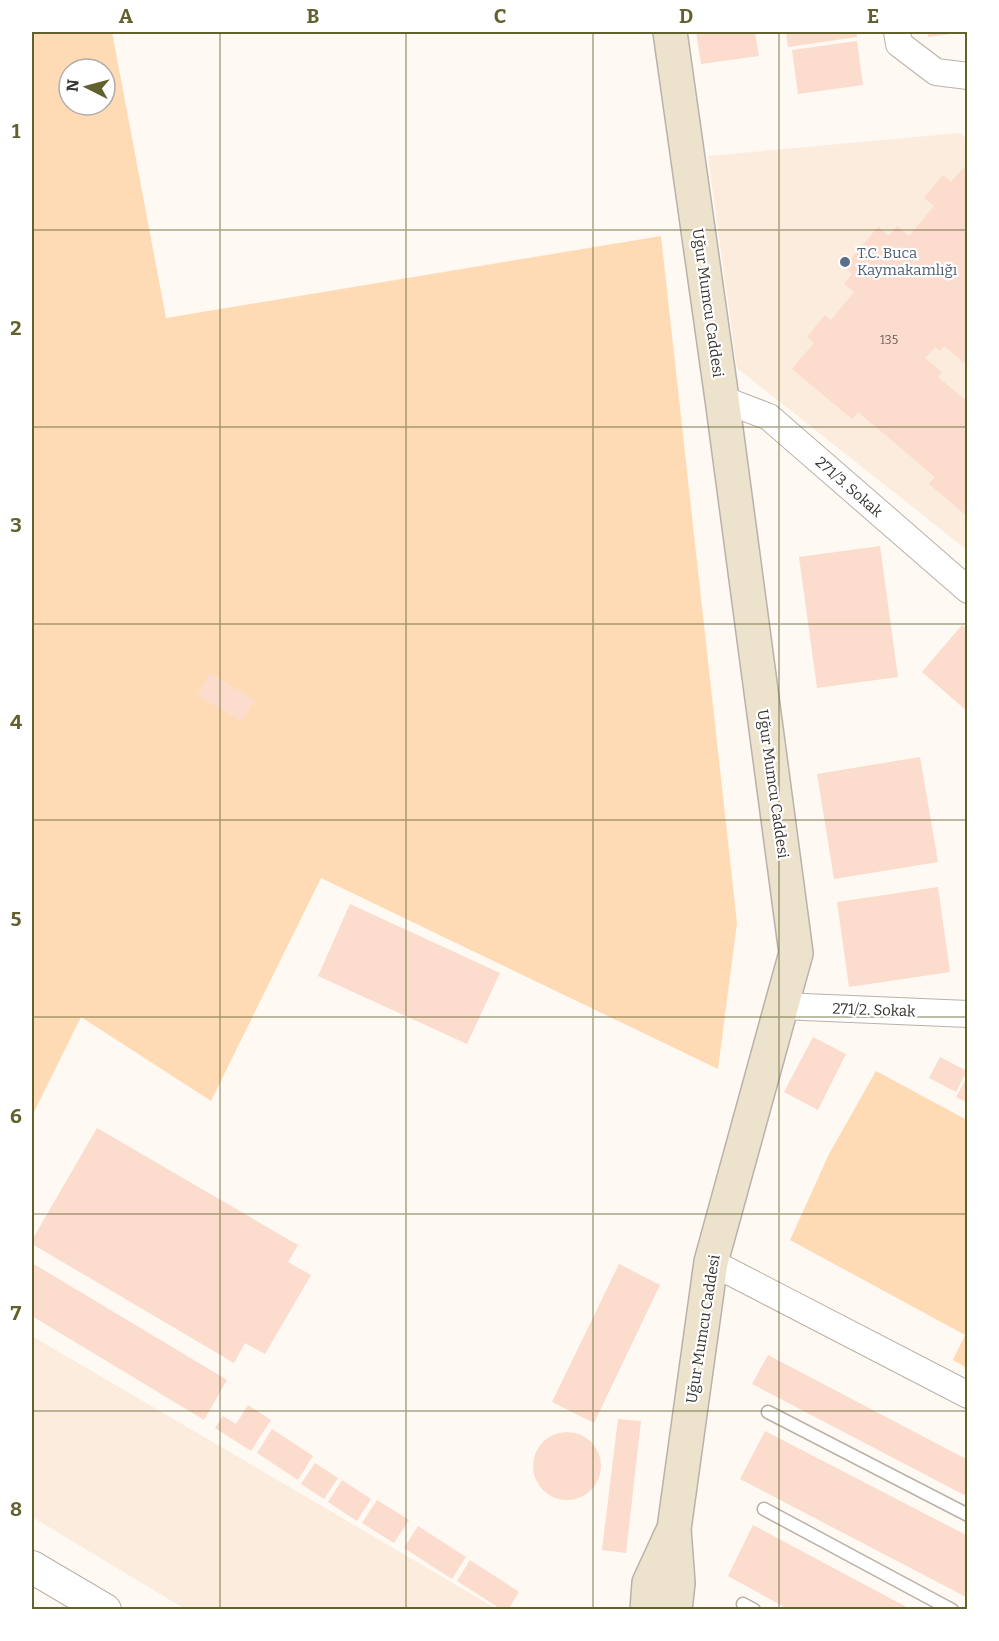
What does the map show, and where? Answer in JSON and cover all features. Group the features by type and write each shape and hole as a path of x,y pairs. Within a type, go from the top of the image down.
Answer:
{"main road":[{"name":"Uğur Mumcu Caddesi","path":"670,32 796,953 711,1262 674,1529 678,1583 675,1610"},
{"name":"Uğur Mumcu Caddesi","path":"647,1610 649,1583 674,1529"}],"street":[{"path":"897,32 899,44 936,72 968,76"},
{"name":"271/3. Sokak","path":"722,399 769,417 968,590"},
{"name":"271/2. Sokak","path":"781,1006 968,1014"},
{"path":"711,1262 968,1395"},
{"path":"32,1567 105,1610"}],"lane":[{"path":"768,1412 968,1515"},
{"path":"764,1509 952,1610"}],"shaded area":[{"path":"32,32 112,32 117,57 57,57 57,117 117,117 117,58 166,318 661,236 737,923 718,1069 321,878 211,1101 81,1017 32,1116"},
{"name":"T.C. Buca Kaymakamlığı","path":"960,133 967,139 967,550 737,368 708,156"},
{"path":"876,1071 967,1120 967,1368 953,1360 965,1335 790,1240 829,1154"},
{"path":"32,1336 497,1609 185,1609 32,1517"}],"building":[{"path":"696,32 755,32 759,56 701,64"},
{"path":"786,32 857,32 857,37 788,47"},
{"path":"928,32 957,32 958,33 928,37"},
{"path":"857,41 863,85 798,94 792,50"},
{"name":"T.C. Buca Kaymakamlığı","path":"968,163 968,366 944,346 940,351 935,347 925,358 942,372 938,377 968,402 968,517 929,484 935,477 858,412 852,419 792,369 814,343 807,337 825,315 831,320 854,292 844,284 852,274 844,267 878,227 889,236 897,226 909,236 934,206 924,198 943,175 951,182"},
{"path":"880,546 898,677 817,688 799,557"},
{"path":"962,625 968,630 968,712 922,672"},
{"path":"210,673 255,700 242,722 197,695"},
{"path":"920,757 938,862 834,879 817,774"},
{"path":"938,887 950,972 849,987 837,902"},
{"path":"350,904 500,973 467,1044 318,976"},
{"path":"813,1037 846,1054 818,1110 784,1092"},
{"path":"940,1057 967,1071 956,1092 929,1078"},
{"path":"968,1075 968,1103 956,1097"},
{"path":"97,1128 298,1245 288,1262 311,1275 265,1354 245,1343 234,1363 32,1244 32,1240"},
{"path":"32,1263 227,1380 204,1420 32,1316"},
{"path":"619,1264 660,1285 594,1423 552,1402"},
{"path":"768,1355 968,1460 968,1497 752,1384"},
{"path":"248,1405 271,1420 251,1451 215,1428 223,1416 236,1424"},
{"path":"618,1419 641,1421 626,1553 602,1550"},
{"path":"272,1429 313,1456 298,1480 257,1453"},
{"path":"765,1431 968,1536 968,1598 740,1479"},
{"path":"567,1432 580,1435 591,1442 598,1453 601,1466 598,1479 591,1490 580,1497 567,1500 554,1497 543,1490 536,1479 533,1466 536,1453 543,1442 554,1435"},
{"path":"315,1463 338,1478 324,1499 301,1484"},
{"path":"342,1480 371,1499 357,1521 328,1502"},
{"path":"377,1500 409,1520 394,1543 362,1523"},
{"path":"753,1525 912,1610 790,1610 728,1576"},
{"path":"418,1526 466,1557 452,1579 404,1548"},
{"path":"470,1560 519,1592 508,1610 502,1610 457,1581"}],"place":[{"name":"T.C. Buca Kaymakamlığı","path":"845,262"}]}
